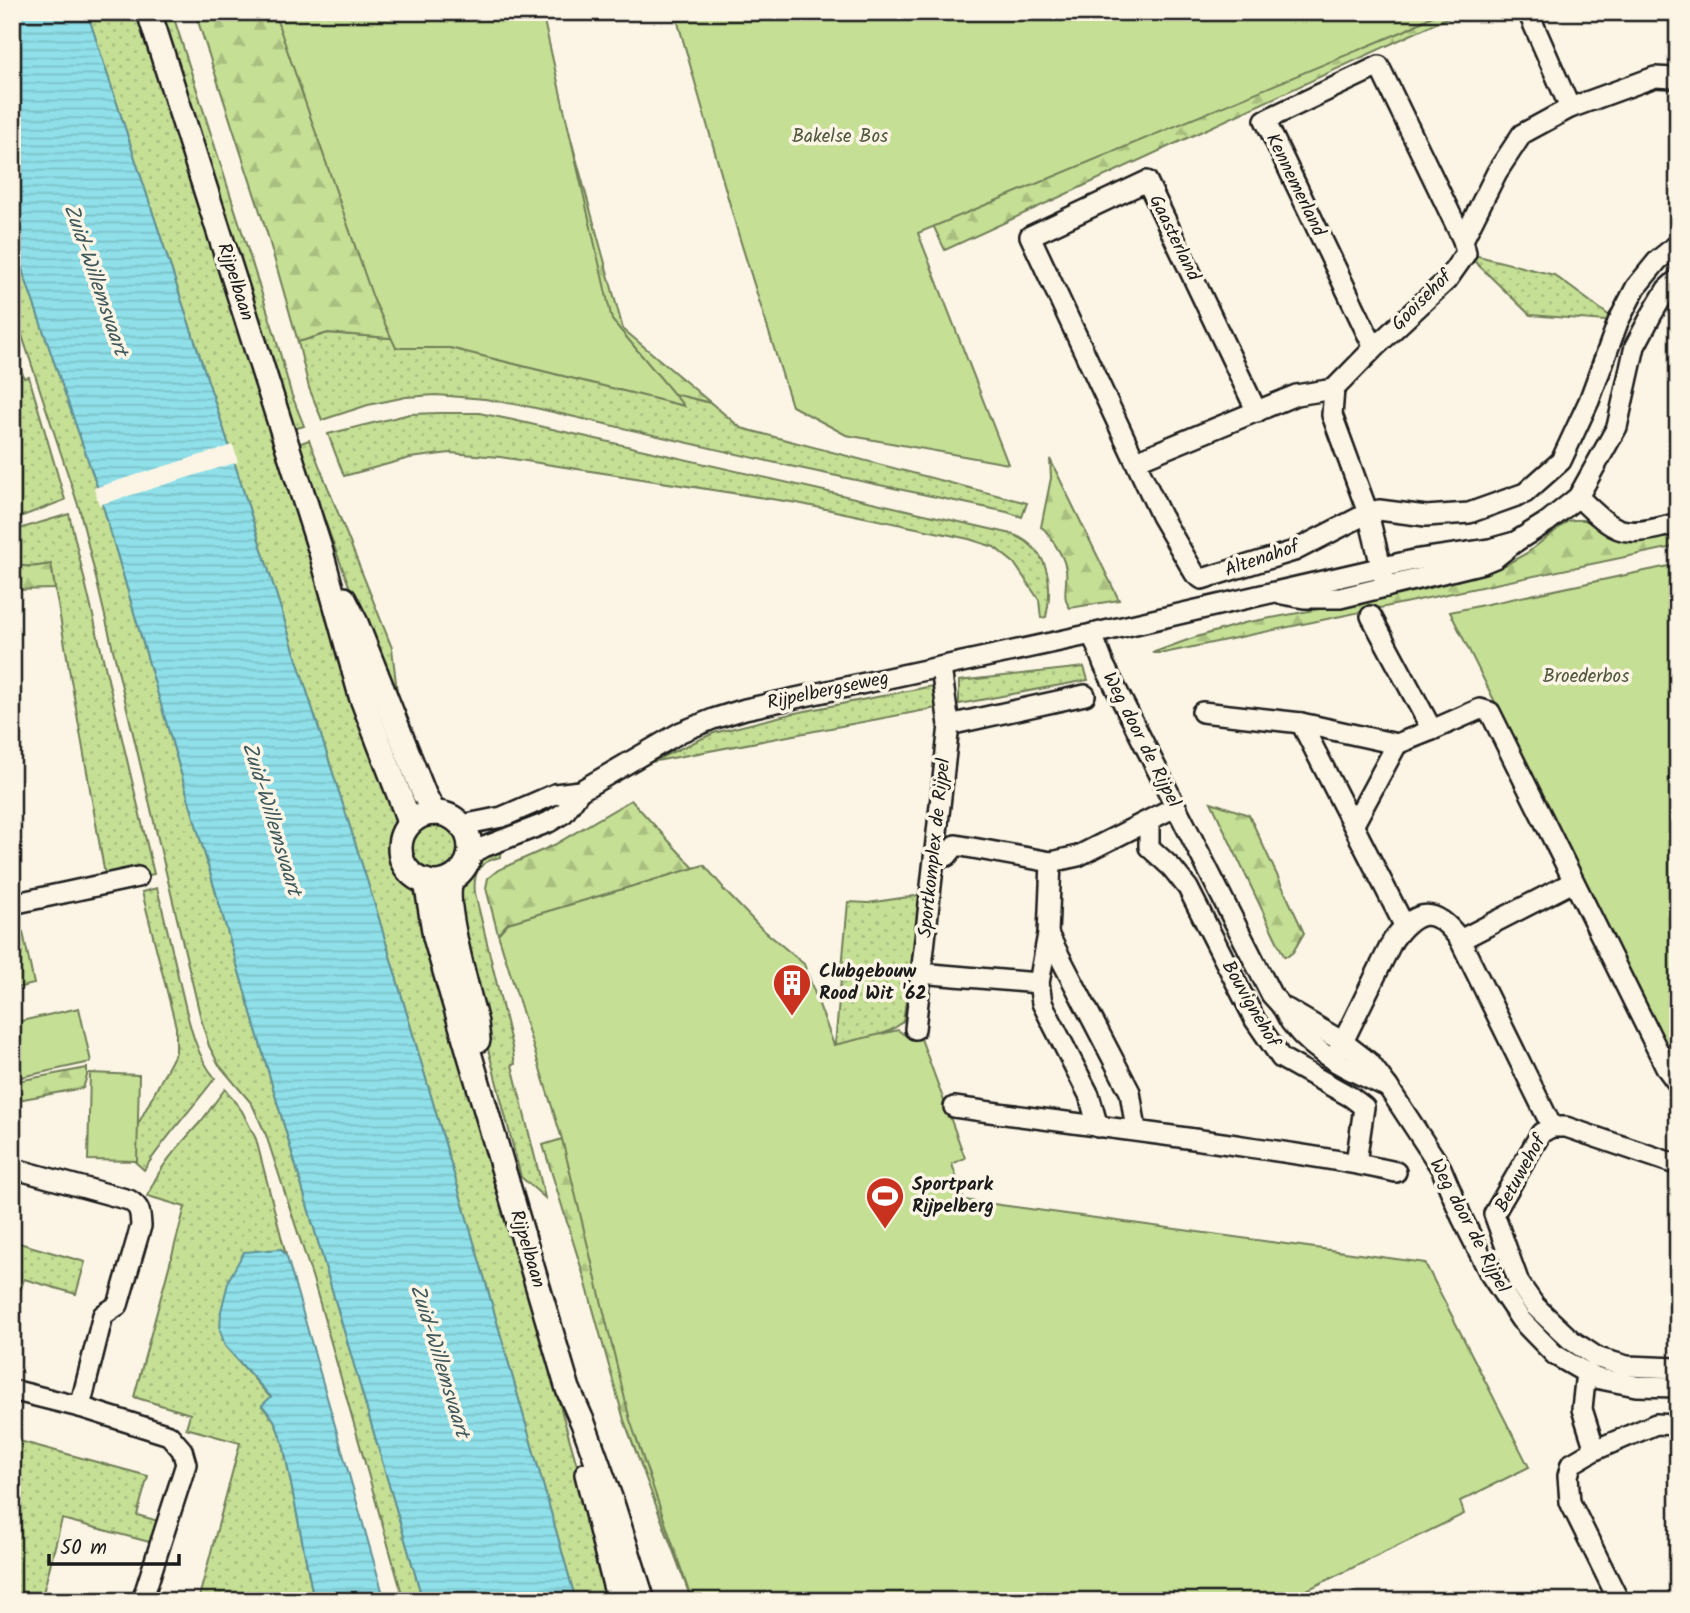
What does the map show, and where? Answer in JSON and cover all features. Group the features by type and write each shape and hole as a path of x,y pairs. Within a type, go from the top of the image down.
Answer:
{"main road":[{"name":"Rijpelbaan","path":"149,12 321,552 360,696 409,824"},
{"name":"Rijpelbaan","path":"321,552 356,623 434,813"},
{"path":"434,813 454,818 462,825 470,845 466,864 452,879 436,883 416,877 408,871 400,853 403,832 409,824 425,814 434,813"},
{"name":"Rijpelbaan","path":"452,879 449,885 451,920 476,1023 485,1110"},
{"name":"Rijpelbaan","path":"426,881 435,937 568,1389 574,1425 619,1601"},
{"name":"Rijpelbaan","path":"568,1389 608,1492 643,1601"}],"street":[{"path":"1528,12 1570,108"},
{"name":"Kennemerland","path":"1374,348 1265,120 1379,66 1463,240"},
{"name":"Gooisehof","path":"1334,389 1447,280 1466,253 1463,240 1497,172 1522,134 1570,108 1655,77 1677,80"},
{"name":"Gaasterland","path":"1030,236 1147,181 1257,412"},
{"name":"Altenahof","path":"1030,236 1161,516 1195,574 1202,579 1294,551 1368,513"},
{"path":"1368,513 1379,510 1426,516 1469,513 1525,493 1561,461 1589,401 1618,322 1636,287 1658,260 1678,244"},
{"path":"1271,593 1304,598 1340,598 1483,563 1495,558 1547,522 1578,497 1617,427 1635,346 1667,289 1678,279"},
{"path":"1136,461 1296,395 1334,389 1332,415 1368,513 1386,587"},
{"path":"1578,497 1614,527 1627,531 1655,529 1678,523"},
{"path":"1092,634 1414,560 1490,549 1515,542"},
{"path":"1371,616 1433,730"},
{"name":"Rijpelbergseweg","path":"462,825 502,817 555,794 580,791 681,732 713,719 746,709 1092,634"},
{"name":"Weg door de Rijpel","path":"1092,634 1104,665 1271,994 1282,1006 1291,1024 1316,1048 1333,1061 1388,1087"},
{"name":"Sportkomplex de Rijpel","path":"915,1029 949,725 941,668"},
{"path":"949,725 1086,695"},
{"path":"1202,712 1301,723 1397,744 1480,709 1490,712 1667,1069 1678,1084"},
{"path":"1301,723 1404,925 1393,940 1333,1061"},
{"path":"1354,824 1397,744"},
{"name":"Rijpelbergseweg","path":"469,855 550,822 564,813 580,791"},
{"path":"947,856 956,845 1051,862 1078,856 1175,807"},
{"name":"Bouvignehof","path":"1149,821 1149,847 1172,868 1188,888 1255,1020 1281,1058 1364,1107 1356,1163"},
{"path":"1051,862 1048,934 1039,983 1042,1003 1089,1095 1098,1127"},
{"path":"12,904 138,877"},
{"path":"1460,940 1573,882"},
{"name":"Betuwehof","path":"1404,925 1417,917 1436,917 1449,925 1460,940 1552,1127"},
{"path":"1048,934 1130,1092 1136,1130"},
{"path":"931,974 1039,983"},
{"name":"Weg door de Rijpel","path":"1282,1006 1343,1042 1369,1062 1441,1168 1490,1274 1521,1320 1555,1355 1595,1378 1636,1386 1678,1387"},
{"path":"954,1107 1136,1130 1356,1163 1396,1172"},
{"name":"Betuwehof","path":"1678,1165 1566,1127 1552,1127 1541,1133 1494,1214 1519,1283 1535,1306 1572,1340 1598,1357 1627,1366 1678,1368"},
{"path":"12,1168 129,1200 137,1206 140,1213 141,1226 118,1305 103,1315 80,1407"},
{"path":"1586,1372 1582,1409 1595,1450"},
{"path":"12,1390 80,1407 169,1435 182,1450 186,1464 142,1601"},
{"path":"1619,1601 1570,1502 1568,1476 1572,1464 1595,1450 1656,1424 1678,1425"}],"green space":[{"path":"87,12 136,12 155,67 401,822 394,834 394,861 401,873 416,885 419,891 425,930 601,1550 613,1601 576,1601 377,912 224,430"},
{"path":"156,12 172,12 291,393 304,426 293,429"},
{"path":"195,12 536,12 623,329 711,403 476,345 328,333 298,342 267,233"},
{"path":"274,12 542,12 612,320 684,406 450,348 396,348 373,298"},
{"name":"Bakelse Bos","path":"675,12 1440,12 1404,31 918,233 1008,464 846,435 792,406 738,233"},
{"path":"829,12 1460,12 945,250"},
{"path":"12,240 98,489 423,1601 404,1601 313,1279 266,1135 252,1104 219,1065 209,1046 80,511 12,305"},
{"path":"1466,253 1554,275 1618,322 1530,315"},
{"path":"328,333 498,349 711,403 741,428 1027,503 1022,517 485,399 436,395 406,397 368,405 322,420 309,388 298,342"},
{"path":"12,342 24,378 29,377 65,500 12,520"},
{"path":"479,413 513,420 1012,534 1034,548 1046,567 1049,591 1046,617 1041,618 1039,600 1014,563 994,547 969,539 797,503 500,457 450,453 410,458 344,476 328,434 410,414"},
{"path":"309,440 392,648 401,726 298,444"},
{"path":"1050,459 1119,600 1070,608 1067,604 1065,564 1055,544 1041,527 1051,478"},
{"path":"69,514 154,874 121,881 106,881 51,565 26,566 12,561 12,531"},
{"path":"1585,520 1596,526 1678,530 1678,546 1164,653 1152,653 1244,623 1421,590 1472,577 1505,565 1527,553 1568,521"},
{"path":"12,561 26,566 51,564 55,589 12,590"},
{"name":"Broederbos","path":"1678,564 1678,1068 1450,612"},
{"path":"1084,667 1088,680 959,704 959,681"},
{"path":"938,685 942,707 651,762 714,733 790,714"},
{"path":"631,800 705,880 517,938 498,934 486,888 488,878 498,870 554,845"},
{"path":"1211,802 1249,815 1304,933 1288,956 1284,956"},
{"path":"434,823 443,824 451,830 457,838 457,856 451,864 443,870 434,871 425,870 417,864 411,856 410,847 411,838 417,830 425,824"},
{"path":"501,846 500,857 478,869 475,893 512,1047 515,1064 512,1065 545,1198 521,1177 470,979 454,883 470,867 473,860"},
{"name":"Sportpark Rijpelberg","path":"704,865 761,928 804,964 834,1045 898,1030 906,1036 920,1036 965,1158 952,1164 964,1200 1425,1263 1529,1467 1460,1501 1464,1514 1284,1601 692,1601 630,1420 562,1139 498,934 508,923"},
{"path":"157,888 192,1031 201,1056 215,1078 144,1170 132,1159 137,1126 176,1052 176,1027 142,892"},
{"path":"922,895 903,1021 890,1031 835,1045 848,902 868,903"},
{"path":"23,932 34,984 12,989 12,934"},
{"path":"79,1008 91,1062 12,1079 12,1023"},
{"path":"87,1068 83,1088 12,1101 12,1082"},
{"path":"90,1073 139,1075 137,1161 88,1160"},
{"path":"225,1089 242,1111 256,1139 286,1255 281,1249 225,1346 271,1398 262,1406 274,1420 283,1443 314,1601 198,1601 240,1443 186,1428 190,1414 134,1397 185,1207 148,1196 164,1165"},
{"path":"562,1139 693,1601 624,1420 585,1280 543,1145"},
{"path":"12,1241 85,1262 76,1294 24,1279 12,1319"},
{"path":"12,1439 148,1476 137,1515 162,1522 157,1544 62,1519 41,1601 12,1601"}],"water":[{"name":"Zuid-Willemsvaart","path":"12,12 87,12 224,430 377,912 576,1601 423,1601 98,489 12,240"},
{"path":"281,1249 287,1257 385,1601 314,1601 283,1443 274,1420 262,1405 271,1397 225,1346 220,1330 221,1311 229,1279 244,1252"}],"pier":[{"path":"233,445 238,462 99,505 94,488"}],"place":[{"name":"Clubgebouw Rood Wit '62","path":"792,1017"},
{"name":"Sportpark Rijpelberg","path":"885,1230"}]}
